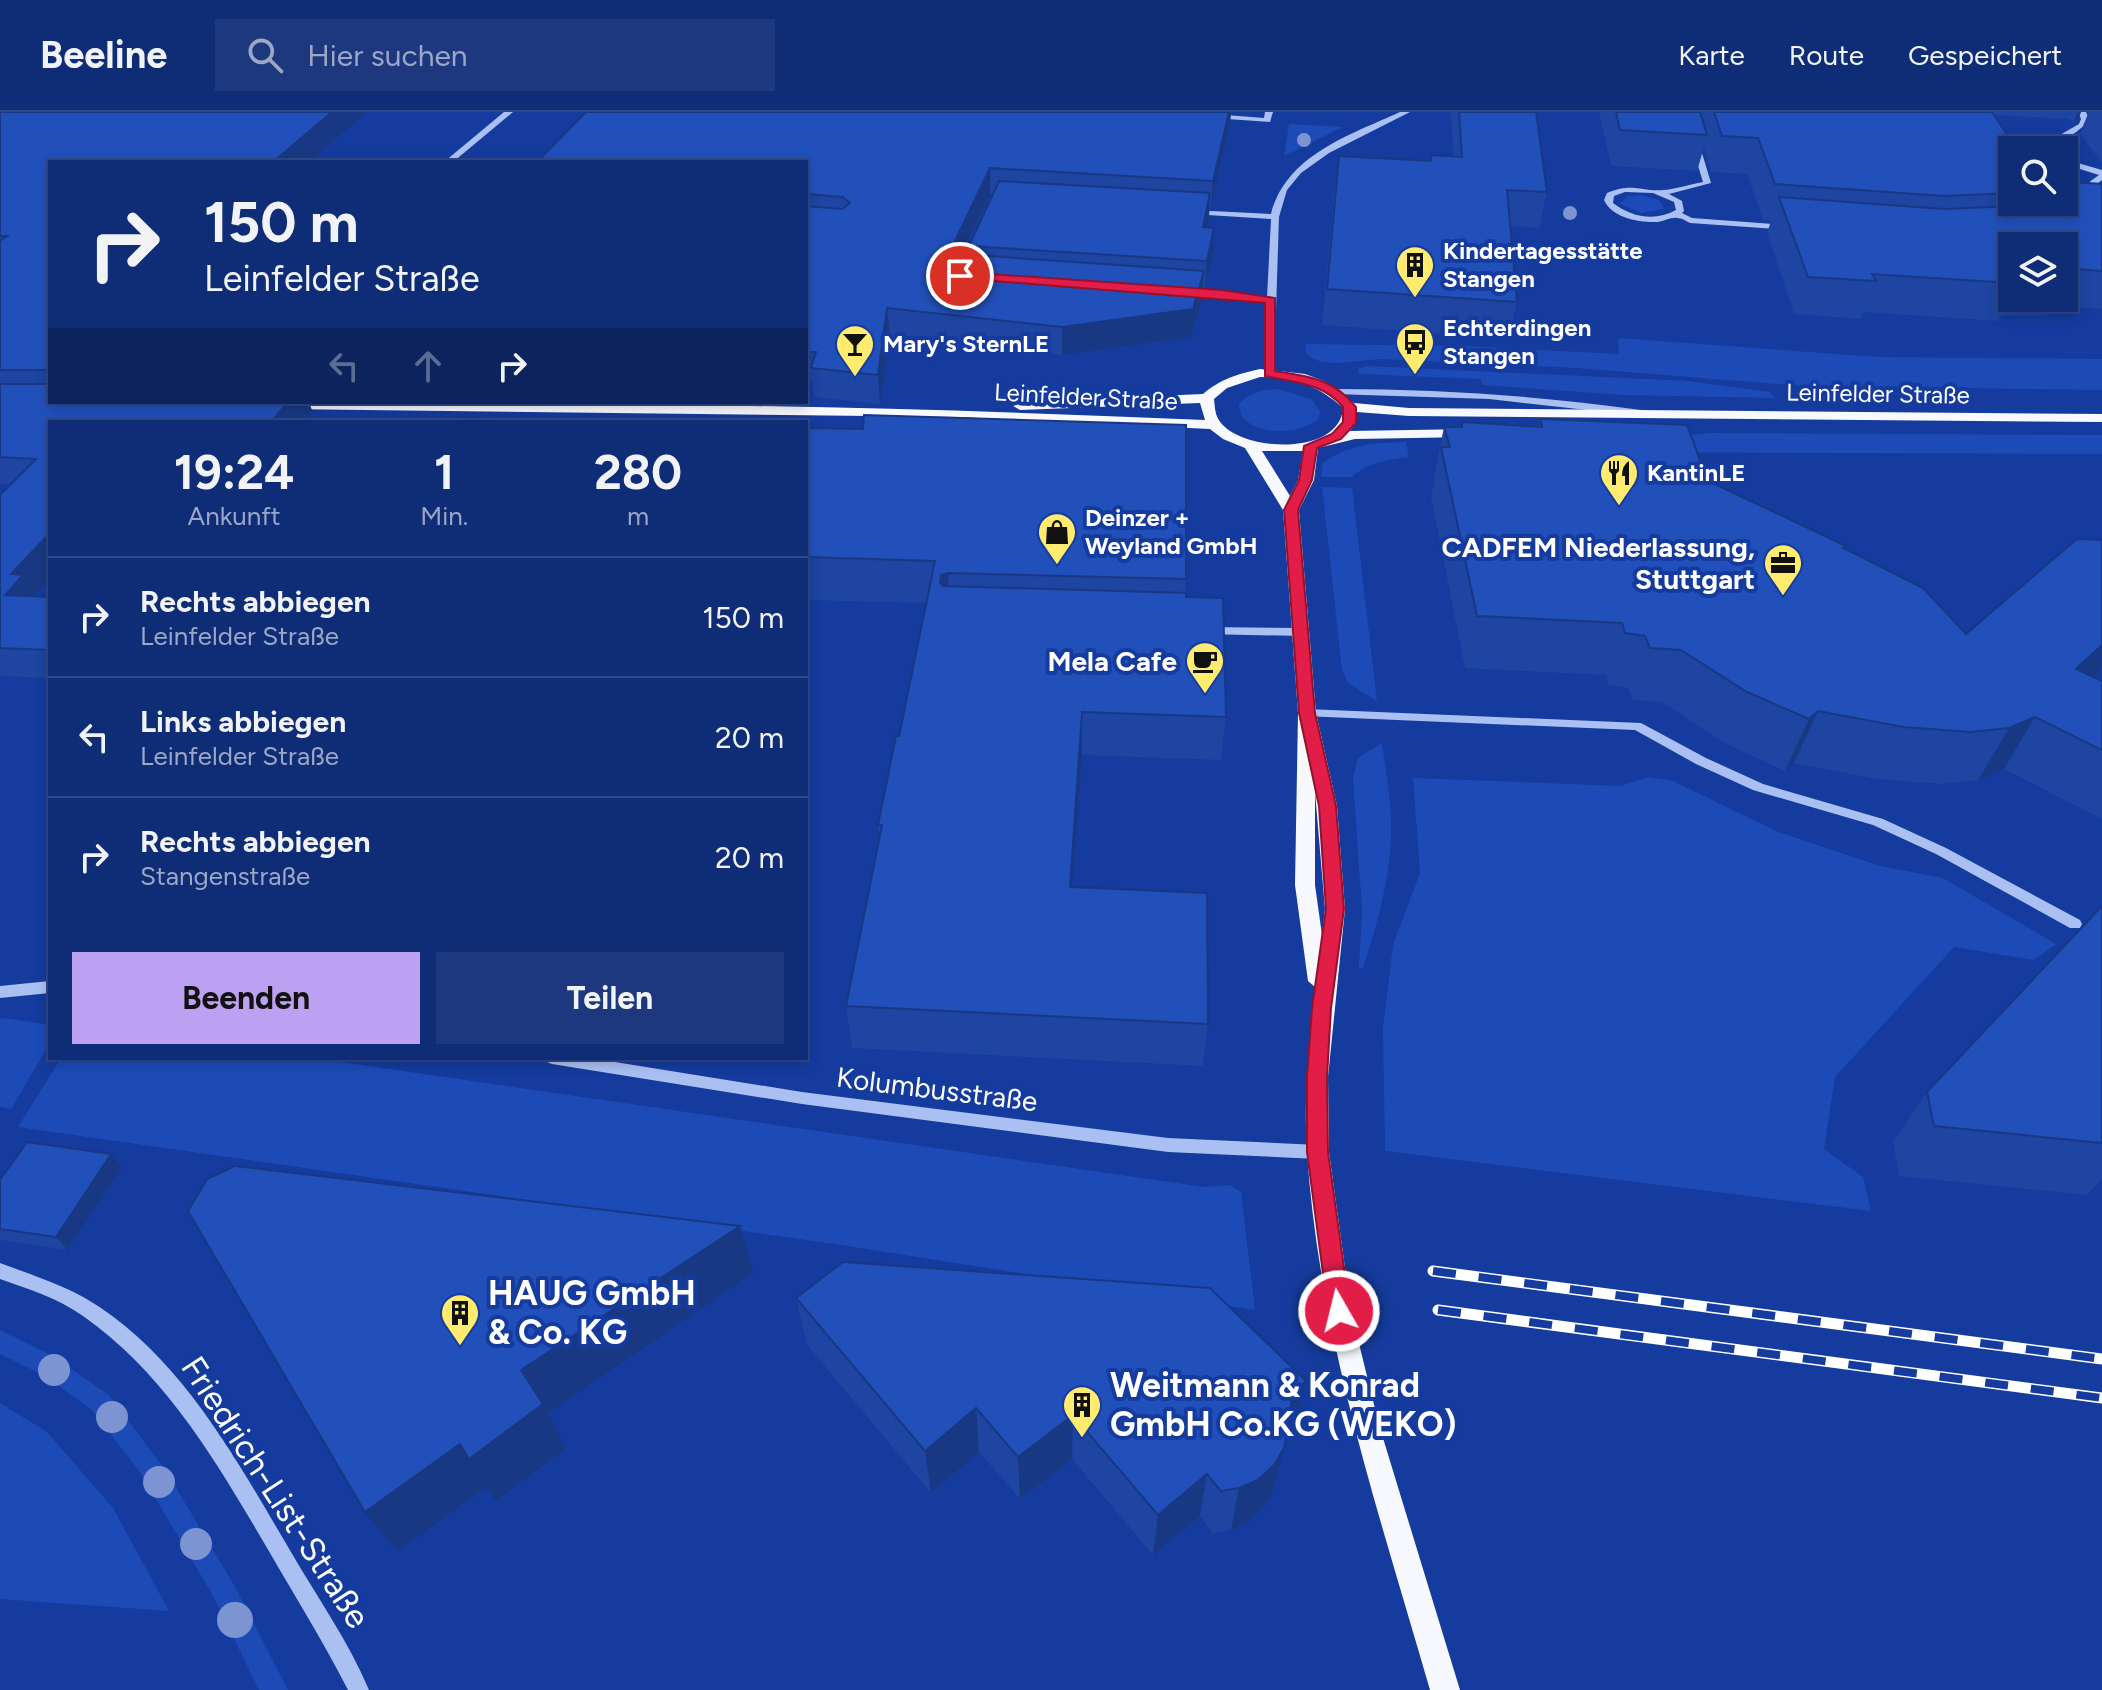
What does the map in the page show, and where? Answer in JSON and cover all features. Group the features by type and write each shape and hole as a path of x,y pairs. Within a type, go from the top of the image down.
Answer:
{"main road":[{"name":"Leinfelder Straße","path":"958,413 1054,403 1207,398 1230,380 1269,373 1318,382 1337,392 1350,407 1409,412 2102,418"},
{"name":"Leinfelder Straße","path":"1207,398 1206,411 1213,425 1229,436 1251,445 1282,449 1311,446 1337,436 1485,433"},
{"name":"Leinfelder Straße","path":"264,405 746,406 1213,425"},
{"path":"1337,436 1349,423 1350,407"},
{"name":"Leinfelder Straße","path":"1552,429 1653,414"},
{"path":"1251,445 1291,510 1307,713 1305,885 1322,1008"},
{"path":"1291,510 1306,480 1311,446"},
{"path":"1307,713 1328,806 1335,909 1317,1077 1318,1152 1339,1311 1360,1397 1445,1690"}],"street":[{"path":"450,160 509,112"},
{"path":"1269,373 1275,217 1279,198 1297,171 1406,112"},
{"path":"2063,136 2082,125 2085,119 2082,112"},
{"path":"1204,116 1268,116"},
{"path":"1692,131 1707,183 1663,193 1624,189 1610,195 1608,200 1614,209 1634,217 1657,219 1676,214 1690,220 1793,229"},
{"path":"1987,139 1998,142"},
{"path":"2078,166 2102,175"},
{"path":"2078,194 2102,175"},
{"path":"1663,193 1680,206 1676,214"},
{"path":"1182,211 1275,217"},
{"path":"1175,291 1271,300"},
{"path":"1337,392 1474,393 1557,400 1653,414"},
{"path":"1186,631 1301,632"},
{"path":"1307,713 1637,726 1701,761 1758,787 1878,822 1941,851 2075,924"},
{"path":"0,992 48,987"},
{"name":"Kolumbusstraße","path":"564,1060 802,1098 1168,1145 1318,1152"},
{"name":"Friedrich-List-Straße","path":"0,1271 88,1308 137,1347 181,1398 254,1509 359,1690"}],"shaded area":[{"path":"1289,124 1343,127 1284,156"},
{"path":"1640,195 1659,200 1664,209 1641,213 1620,204 1627,196"},
{"path":"1618,338 1879,357 2102,359 2102,390 1803,386 1576,368 1380,359 1322,362 1311,358 1305,351 1306,344 1462,346 1619,354"},
{"path":"1366,366 1688,381 1770,392 1775,398 1623,395 1483,385 1480,379 1359,374 1358,369"},
{"path":"1278,389 1311,399 1320,411 1319,418 1299,429 1286,431 1273,431 1249,423 1242,415 1239,404 1256,392"},
{"path":"1709,433 2102,435 2102,454 1620,452 1631,442"},
{"path":"1406,442 1409,457 1372,465 1352,477 1321,477 1323,463 1342,452 1373,444"},
{"path":"1322,487 1352,488 1377,701 1348,683 1342,670"},
{"path":"1382,743 1390,808 1390,856 1374,931 1363,968 1359,968 1362,910 1353,778 1358,758"},
{"path":"1649,777 1673,781 1776,831 1880,866 1943,878 2056,944 2034,960 1954,947 1835,1077 1824,1149 1863,1177 1871,1211 1385,1151 1383,1027 1393,945 1420,873 1413,778 1620,786"},
{"path":"0,1019 48,1025 48,1046 11,1109 0,1107"},
{"path":"60,1060 327,1060 1204,1187 1230,1185 1241,1192 1255,1310 841,1245 18,1127"},
{"path":"0,1330 51,1355 109,1395 166,1471 234,1585 288,1690 259,1690 212,1594 140,1472 91,1409 43,1375 0,1354"},
{"path":"0,1403 47,1432 113,1508 169,1611 0,1599"}],"building":[{"path":"0,112 332,112 275,160 48,160 48,370 0,370 0,241 7,236 0,236"},
{"path":"586,112 1229,112 1213,181 990,168 952,247 959,254 1204,271 1193,309 1062,327 887,308 878,375 811,368 816,352 808,352 808,206 842,209 850,203 843,197 808,194 808,160 539,160"},
{"path":"1459,112 1536,112 1547,192 1507,190 1517,302 1327,289 1339,156 1431,161 1431,155 1462,157"},
{"path":"1616,112 1700,112 1707,135 1620,130"},
{"path":"1714,112 1992,112 2008,136 1998,136 1998,194 1944,196 1775,184 1758,138 1722,136"},
{"path":"999,181 1210,193 1203,227 1214,228 1207,261 969,246"},
{"path":"2078,182 2102,184 2102,271 2078,269 2078,232 1998,232 1998,282 1872,274 1876,281 1808,277 1779,197 1944,209 1998,207 1998,216 2078,216"},
{"path":"0,384 48,384 48,404 286,404 273,420 48,420 48,535 11,574 23,575 5,595 48,597 48,650 0,648 0,495 36,459 0,457"},
{"path":"864,415 1186,425 1186,579 948,573 941,575 940,583 943,586 1186,593 1186,597 1223,598 1226,717 1082,712 1070,887 1207,893 1208,1024 846,1006 882,825 878,825 935,561 808,557 808,428 863,429"},
{"path":"453,417 523,420 452,420"},
{"path":"1541,419 1687,425 1708,481 1846,546 1843,548 1923,588 1966,634 2077,539 2102,540 2102,645 2076,669 2102,681 2102,750 2035,717 2009,728 1970,732 1904,727 1818,711 1809,719 1747,692 1681,650 1650,648 1645,636 1625,633 1622,623 1477,616 1441,447 1450,447 1444,427 1462,427 1462,422 1542,427"},
{"path":"2102,906 2102,1143 1934,1126 1927,1092"},
{"path":"27,1142 111,1154 56,1237 0,1229 0,1180"},
{"name":"HAUG GmbH & Co. KG","path":"235,1166 740,1226 521,1370 543,1404 469,1459 460,1444 365,1512 188,1211 207,1179"},
{"name":"Weitmann & Konrad GmbH Co.KG (WEKO)","path":"843,1262 1210,1288 1306,1381 1293,1393 1284,1448 1274,1465 1258,1480 1221,1491 1207,1474 1158,1515 1073,1415 1018,1457 976,1408 925,1451 796,1298"}],"railway":[{"path":"1433,1271 2102,1359"},
{"path":"1438,1310 2102,1398"}],"place":[{"name":"Kindertagesstätte Stangen","path":"1415,299"},
{"name":"Echterdingen Stangen","path":"1415,376"},
{"name":"Mary's SternLE","path":"855,378"},
{"name":"KantinLE","path":"1619,507"},
{"name":"Deinzer + Weyland GmbH","path":"1057,566"},
{"name":"CADFEM Niederlassung, Stuttgart","path":"1783,597"},
{"name":"Mela Cafe","path":"1205,695"},
{"name":"HAUG GmbH & Co. KG","path":"460,1347"},
{"name":"Weitmann & Konrad GmbH Co.KG (WEKO)","path":"1082,1439"}],"route":[{"path":"960,276 1271,300 1269,373 1294,375 1318,382 1337,392 1350,407 1349,423 1337,436 1311,446 1306,480 1291,510 1307,713 1328,806 1335,909 1317,1077 1318,1152 1339,1311"}]}
